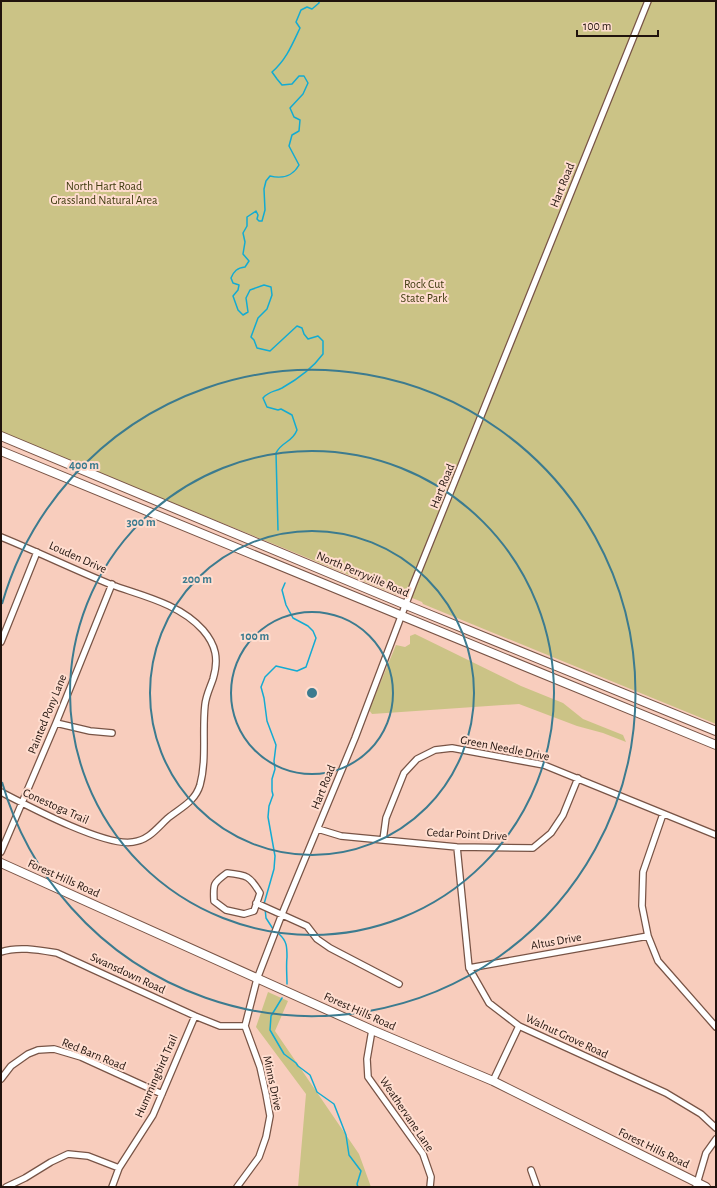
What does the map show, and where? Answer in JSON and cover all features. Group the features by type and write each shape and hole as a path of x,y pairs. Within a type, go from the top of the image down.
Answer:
{"main road":[{"name":"North Perryville Road","path":"1,436 406,605 716,731"},
{"name":"North Perryville Road","path":"1,451 716,745"},
{"name":"Forest Hills Road","path":"1,863 372,1030 493,1081 697,1185 706,1187"}],"street":[{"name":"Hart Road","path":"257,979 648,1"},
{"name":"Louden Drive","path":"1,537 173,608 192,619 203,630 215,646 216,662 213,679 205,700 204,761 199,788 195,796 185,807 168,818 158,829 145,839 119,843 103,838"},
{"path":"1,642 37,552"},
{"name":"Painted Pony Lane","path":"1,852 56,723 112,584"},
{"path":"56,723 90,731 112,733"},
{"name":"Green Needle Drive","path":"383,840 386,818 404,773 418,759 435,750 452,748 544,765 716,835"},
{"name":"Cedar Point Drive","path":"318,829 342,836 457,847 533,848 551,833 563,815 578,778"},
{"name":"Conestoga Trail","path":"1,792 22,803 103,838"},
{"path":"663,814 643,872 642,906 648,936 658,961 716,1027"},
{"name":"Walnut Grove Road","path":"457,847 469,968 489,1003 519,1026 666,1093 701,1114 716,1128"},
{"path":"227,873 239,874 252,880 260,893 256,903 254,911 244,914 226,910 214,901 213,887 218,879 227,873"},
{"path":"256,903 306,926 317,939 330,948 399,984"},
{"name":"Altus Drive","path":"469,968 648,936"},
{"name":"Swansdown Road","path":"1,952 8,950 29,950 57,953 194,1016 220,1026 245,1026"},
{"path":"245,1026 257,979"},
{"name":"Hummingbird Trail","path":"112,1187 119,1168 152,1115 194,1016"},
{"name":"Minns Drive","path":"237,1187 259,1157 266,1137 270,1116 260,1067 245,1026"},
{"path":"493,1081 519,1026"},
{"name":"Weathervane Lane","path":"372,1030 367,1059 368,1077 423,1154 431,1177 430,1187"},
{"name":"Red Barn Road","path":"1,1079 11,1066 28,1054 38,1050 54,1049 81,1057 162,1094"},
{"path":"697,1185 706,1153 716,1139"},
{"path":"6,1187 68,1154 88,1156 119,1168"},
{"path":"531,1170 537,1187"}],"green space":[{"name":"Rock Cut State Park","path":"1,1 716,1 716,724 423,604 422,602 400,593 397,595 1,432"},
{"path":"415,634 521,686 563,703 583,719 623,735 626,742 603,733 577,726 519,704 372,714 369,710 396,645 405,647 410,644 410,636"},
{"path":"268,992 288,1001 275,1031 359,1154 371,1187 298,1187 306,1094 256,1027"}],"waterway":[{"path":"278,530 276,453 278,449 292,437 297,430 292,415 281,409 278,410 267,407 263,398 270,393 288,385 309,369 323,354 323,341 318,336 308,339 302,328 297,326 270,351 257,348 251,337 258,318 267,309 272,295 271,287 264,285 250,290 246,298 248,312 243,315 238,310 233,296 238,290 239,285 233,283 231,278 236,270 245,267 249,261 243,254 245,242 243,233 247,226 247,217 256,211 258,215 257,219 262,221 265,210 264,189 266,181 270,176 287,176 294,172 299,165 289,146 292,135 299,131 300,120 294,117 290,108 303,94 308,83 304,76 299,76 292,84 282,85 272,72 285,57 300,28 296,22 301,10 307,7 312,9 319,3 319,1"},
{"path":"264,904 274,869 275,856 268,817 269,806 273,795 272,779 275,769 274,761 276,745 267,721 261,687 265,677 276,666 297,671 306,667 316,638 313,631 308,626 293,618 286,605 282,590 285,583"},
{"path":"265,908 266,918 273,929"},
{"path":"279,934 284,939 287,947 287,984"},
{"path":"282,998 271,1016 270,1030 284,1054 310,1075 317,1092 334,1104 346,1135 349,1155 361,1171 357,1184 358,1187"}],"park label":[{"name":"North Hart Road Grassland Natural Area","path":"104,193"}]}
